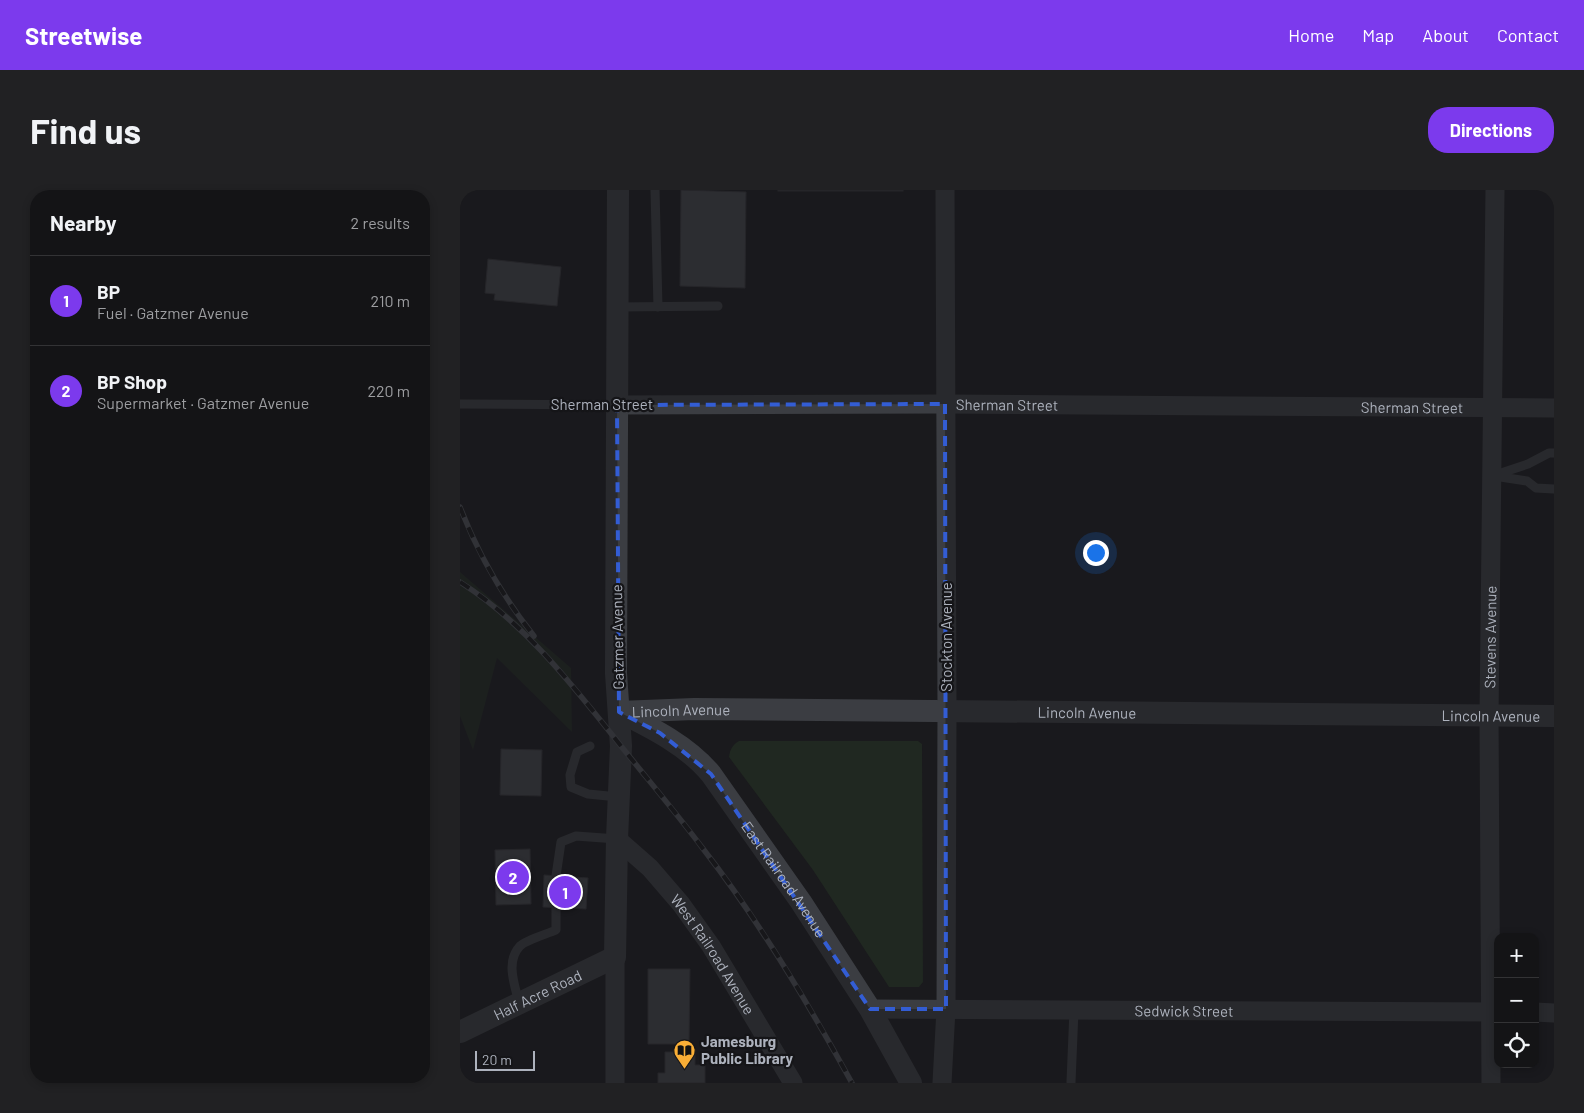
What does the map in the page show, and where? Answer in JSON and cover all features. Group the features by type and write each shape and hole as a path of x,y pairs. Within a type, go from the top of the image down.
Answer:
{"street":[{"name":"Gatzmer Avenue","path":"615,1083 617,839 621,746 616,672 618,190"},
{"name":"Stockton Avenue","path":"942,1083 946,1009 945,190"},
{"name":"Stevens Avenue","path":"1490,1083 1494,1012 1489,716 1494,190"},
{"name":"Sherman Street","path":"616,404 1554,408"},
{"name":"Lincoln Avenue","path":"619,712 682,708 1554,716"},
{"name":"East Railroad Avenue","path":"619,712 660,733 705,766 801,902 870,1009 911,1083"},
{"name":"West Railroad Avenue","path":"617,839 650,868 691,918 711,946 793,1083"},
{"name":"Half Acre Road","path":"460,1032 615,957"},
{"name":"Sedwick Street","path":"870,1009 1494,1012"},
{"path":"1539,1012 1554,1012"}],"lane":[{"path":"655,190 658,307"},
{"path":"618,307 718,306"},
{"name":"Sherman Street","path":"460,404 616,404"},
{"path":"1492,476 1528,464 1549,453 1554,453"},
{"path":"1492,476 1527,481 1536,488 1554,489"},
{"path":"590,746 576,752 570,775 571,787 588,794 618,798"},
{"path":"556,876 561,842 576,836 617,839"},
{"path":"519,1003 511,970 513,958 520,946 556,930 556,907"},
{"path":"1071,1082 1074,1009"}],"highlighted area":[{"path":"945,404 946,1009 870,1009 711,774 660,733 619,712 617,405"}],"shaded area":[{"path":"460,572 571,668 572,732 497,658 473,750 460,716"},
{"path":"739,741 918,741 922,744 923,982 919,987 889,987 813,870 729,757 732,748"}],"building":[{"path":"681,190 746,192 745,288 680,286"},
{"path":"903,190 903,191 778,191"},
{"path":"488,259 561,267 557,306 494,300 495,294 485,293"},
{"path":"501,749 542,750 541,796 500,795"},
{"path":"530,849 531,904 496,905 495,850"},
{"path":"544,875 588,878 586,909 543,907"},
{"path":"648,969 690,969 689,1044 648,1044"},
{"name":"Jamesburg Public Library","path":"665,1052 695,1052 695,1065 705,1065 705,1083 658,1083 658,1073 665,1073"}],"railway":[{"path":"460,507 475,542 492,574 534,636"},
{"path":"460,582 484,598 527,636 547,657 567,679 684,824 725,877 764,934 801,993 852,1083"}],"place":[{"name":"BP Shop","path":"513,877"},
{"name":"BP","path":"565,892"},
{"name":"Jamesburg Public Library","path":"685,1069"}]}
